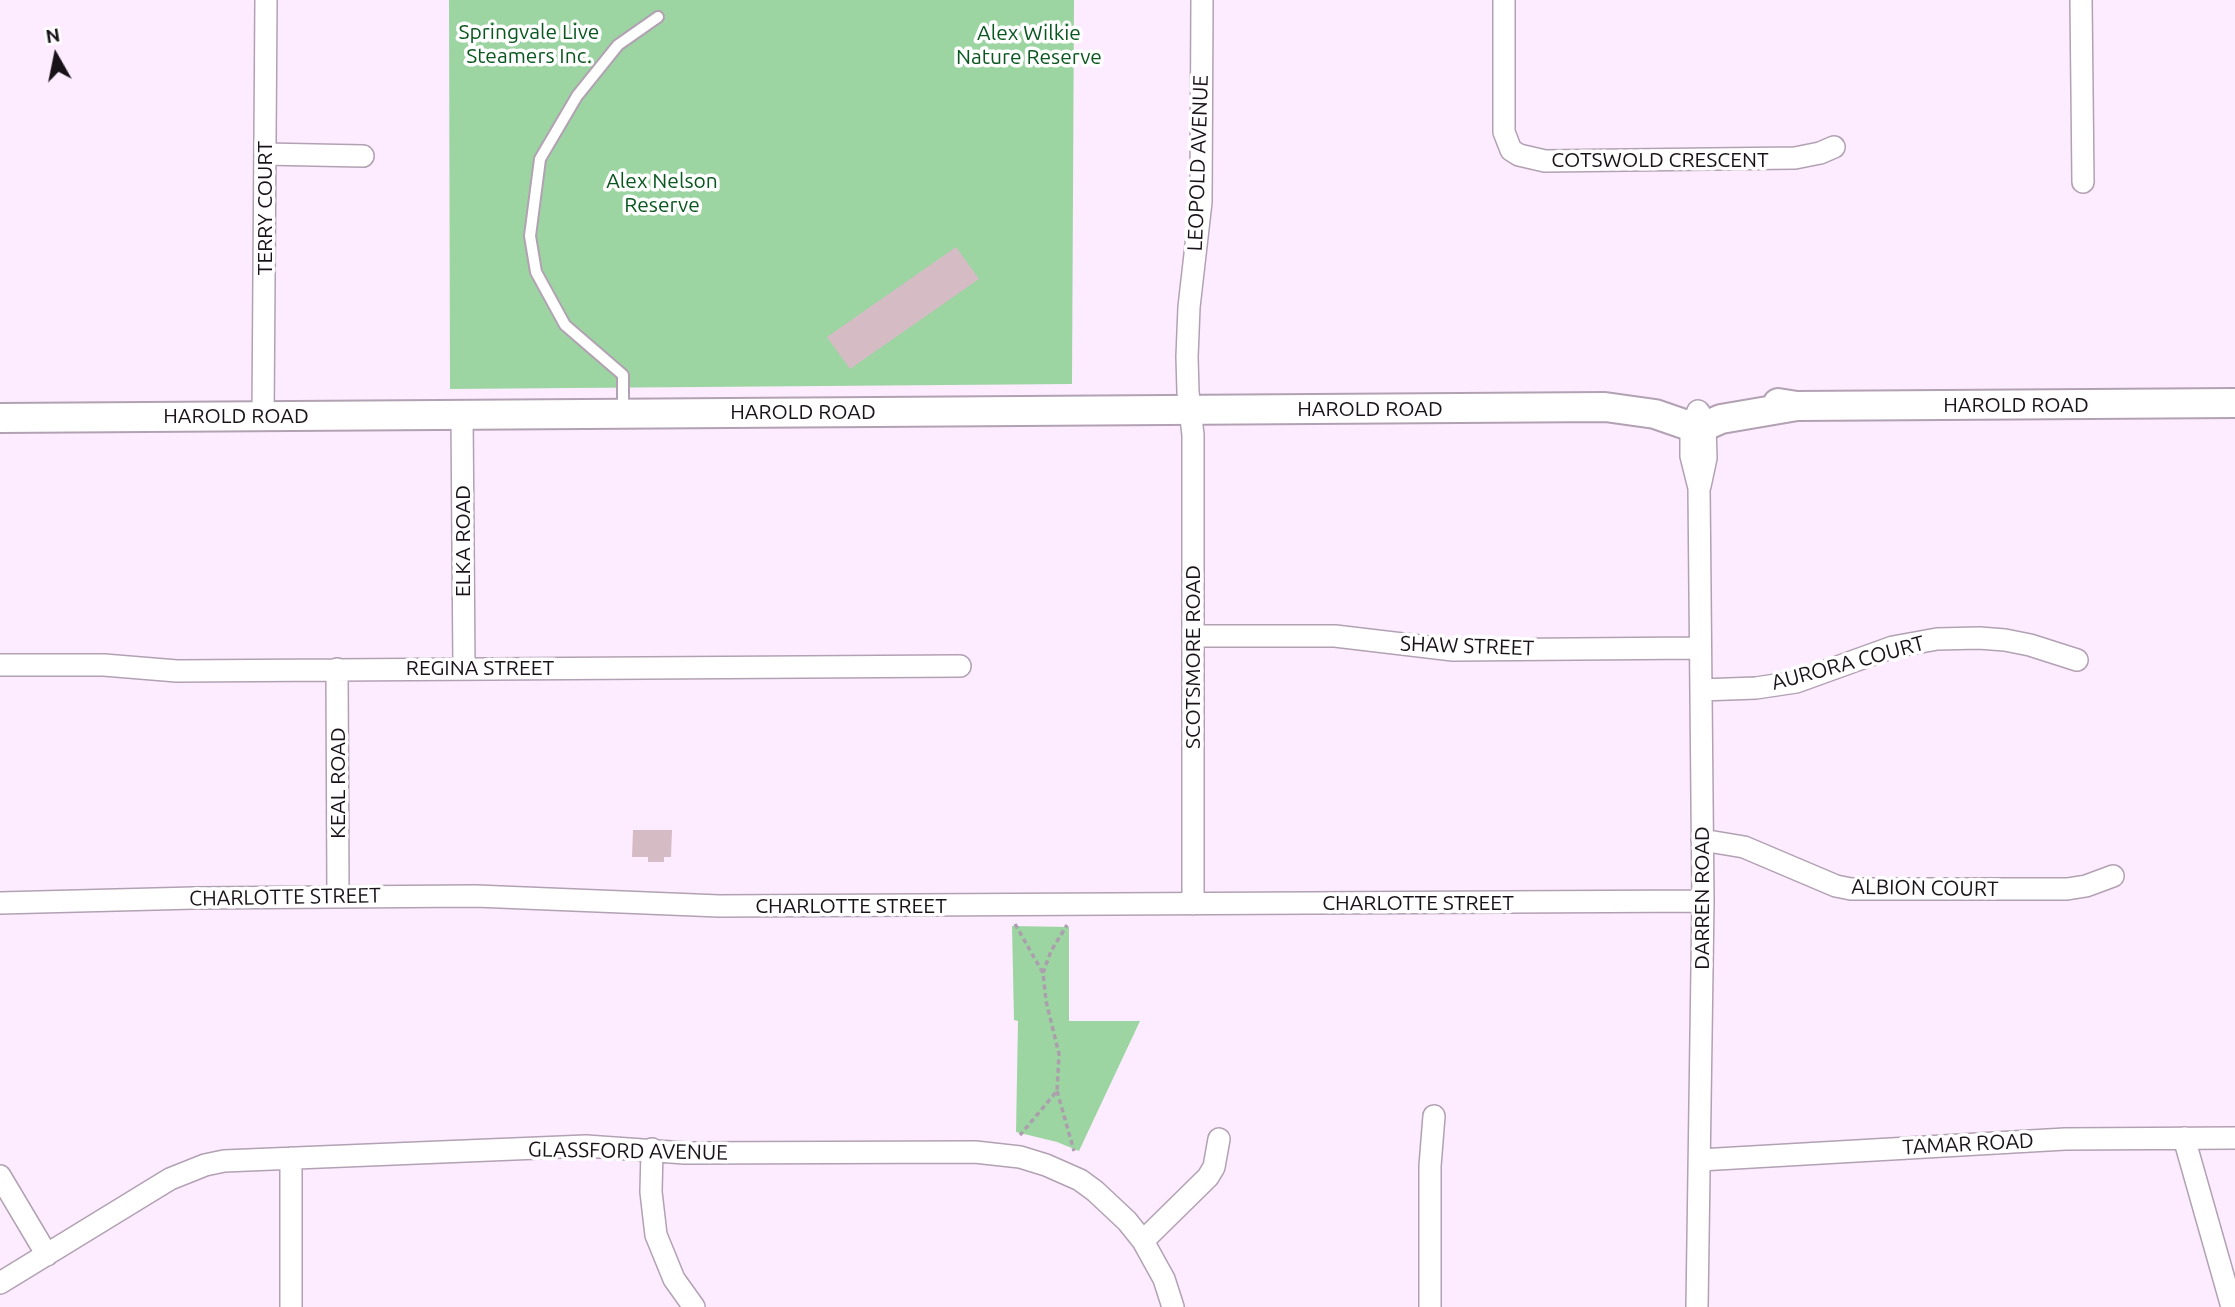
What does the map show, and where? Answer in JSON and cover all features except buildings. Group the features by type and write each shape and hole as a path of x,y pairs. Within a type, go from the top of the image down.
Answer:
{"street":[{"name":"TERRY COURT","path":"262,416 266,0"},
{"name":"LEOPOLD AVENUE","path":"1190,410 1187,333 1201,202 1202,0"},
{"name":"COTSWOLD CRESCENT","path":"1504,0 1504,132 1511,150 1519,155 1545,161 1795,158 1834,147"},
{"path":"2081,0 2083,182"},
{"path":"265,154 363,156"},
{"name":"HAROLD ROAD","path":"0,418 1605,407 1643,398 1654,399 1699,421 1708,410 1733,400 1750,399 1797,406 2235,404"},
{"name":"SCOTSMORE ROAD","path":"1190,410 1193,435 1193,904"},
{"name":"ELKA ROAD","path":"462,414 464,668"},
{"name":"DARREN ROAD","path":"1697,1307 1703,901 1699,488 1706,458 1699,421"},
{"name":"SHAW STREET","path":"1192,636 1335,636 1454,650 1700,648"},
{"name":"AURORA COURT","path":"1701,690 1756,688 1796,682 1893,648 1937,639 2005,640 2077,660"},
{"name":"REGINA STREET","path":"0,665 104,665 177,671 960,666"},
{"name":"KEAL ROAD","path":"337,669 338,896"},
{"name":"ALBION COURT","path":"1702,840 1744,847 1836,886 1851,889 2067,889 2086,886 2113,876"},
{"name":"CHARLOTTE STREET","path":"0,903 476,895 719,906 1703,901"},
{"path":"1430,1307 1430,1166 1433,1116"},
{"path":"2184,1138 2232,1307"},
{"name":"TAMAR ROAD","path":"1700,1160 2037,1140 2235,1138"},
{"path":"1143,1241 1208,1177 1214,1167 1219,1139"},
{"name":"GLASSFORD AVENUE","path":"0,1283 184,1172 224,1161 586,1146 696,1153 975,1152 1020,1157 1061,1171 1095,1191 1127,1221 1143,1241 1164,1279 1173,1307"},
{"path":"652,1149 651,1192 656,1235 674,1279 694,1307"},
{"path":"291,1158 291,1307"},
{"path":"0,1176 47,1255"}],"lane":[{"path":"623,413 623,375 565,325 536,272 530,236 540,159 577,96 618,46 658,18"}],"path":[{"path":"1015,924 1043,973 1046,1001 1059,1054 1057,1091 1074,1152"},
{"path":"1043,973 1051,951 1067,924"},
{"path":"1020,1135 1057,1091"}],"green space":[{"name":"Alex Nelson Reserve","path":"449,0 1074,0 1072,384 450,389"},
{"path":"1012,926 1069,927 1069,1021 1140,1021 1079,1151 1057,1142 1016,1132 1018,1021 1014,1020"}],"park label":[{"name":"Springvale Live Steamers Inc.","path":"529,44"},
{"name":"Alex Wilkie Nature Reserve","path":"1029,45"}]}
